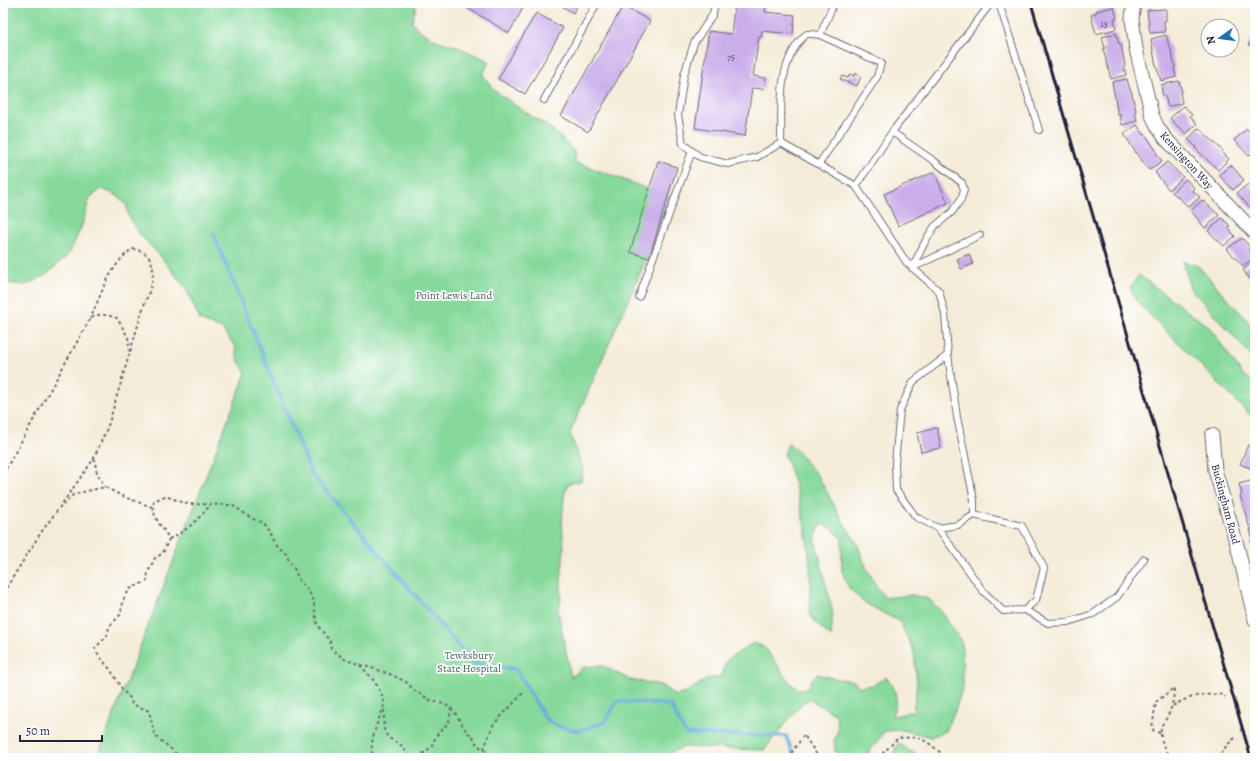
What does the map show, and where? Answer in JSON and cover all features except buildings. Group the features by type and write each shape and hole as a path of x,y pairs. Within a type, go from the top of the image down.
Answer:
{"street":[{"name":"Kensington Way","path":"1134,3 1132,18 1135,44 1152,115 1157,126 1165,138 1255,233"},
{"name":"Buckingham Road","path":"1212,435 1215,470 1237,545 1255,620"}],"lane":[{"path":"544,100 597,3"},
{"path":"716,3 713,14 694,43 684,75 678,115 684,144 700,157 728,164 757,157 781,143"},
{"path":"820,35 834,3"},
{"path":"856,186 892,132 991,3"},
{"path":"999,3 1039,130"},
{"path":"781,143 782,86 785,66 802,38 807,34 820,35 881,63 877,77 819,164"},
{"path":"892,132 934,161 962,183 964,190 961,199 952,212 942,219 931,232 912,268"},
{"path":"781,143 856,186 907,263 939,291 945,314 948,355 956,417 974,500 974,515"},
{"path":"639,297 692,151"},
{"path":"912,268 980,236"},
{"path":"948,355 913,382 900,410 896,463 896,490 916,517 938,528 983,591 1003,611 1025,610 1048,623 1068,622 1092,614 1117,597 1144,559"},
{"path":"938,528 958,524 974,515 1022,526 1044,568 1036,600 1025,610"}],"path":[{"path":"3,474 90,319 112,272 124,255 132,249 139,250 150,257 153,267 152,286 144,305 108,426 94,458 40,534 3,593"},
{"path":"90,319 94,315 105,314 116,318 128,337 130,356"},
{"path":"94,458 97,474 104,487 124,497 152,507"},
{"path":"59,508 74,494 104,487"},
{"path":"169,539 154,515 152,507 154,501 165,496 188,504 232,505 253,519 263,523 271,534 275,543 286,554 299,581 306,588 312,598 317,625 330,641 331,649 346,660 390,674 406,682 415,691 432,701 444,704 451,708 466,731 474,738 477,746 497,758"},
{"path":"181,758 155,736 148,711 132,704 130,698 125,694 95,648 107,636 109,627 120,615 124,598 130,589 147,581 148,572 155,558 163,553 169,539 180,534 191,526 211,504"},
{"path":"359,664 376,683 383,700 384,731 388,736 403,746 408,758"},
{"path":"1160,733 1154,731 1152,728 1156,702 1174,688 1172,707 1168,718 1161,726 1160,733 1166,752 1171,758"},
{"path":"484,749 493,725 524,692"},
{"path":"1172,707 1180,701 1202,694 1223,695 1225,697"},
{"path":"418,758 432,746 436,736 449,722 451,708"},
{"path":"372,758 372,742 375,730 384,709"},
{"path":"788,758 804,736 819,758"},
{"path":"1217,758 1228,743 1237,736"},
{"path":"878,758 898,738 917,737 937,750 946,758"},
{"path":"807,757 817,755"}],"green space":[{"path":"3,3 417,3 412,22 420,31 438,41 456,46 489,61 483,75 494,90 552,129 574,151 575,162 673,198 570,433 583,470 581,481 568,484 564,497 562,524 564,548 561,598 558,611 571,677 584,667 601,665 630,680 661,685 676,696 687,692 707,679 720,677 727,660 753,643 764,647 789,681 797,689 809,688 811,680 817,674 854,681 859,687 873,685 886,677 896,696 892,717 913,711 917,686 914,652 900,622 863,602 849,588 842,571 842,539 832,528 821,524 815,539 833,614 831,637 816,623 809,613 809,553 797,492 784,454 788,444 796,449 818,476 845,525 856,541 866,567 885,598 912,595 929,599 942,612 962,643 963,686 955,711 946,731 931,737 903,730 885,731 865,757 836,758 834,741 838,729 836,715 810,699 802,703 764,750 684,747 667,754 666,758 97,758 246,373 238,360 235,346 222,329 200,320 186,289 162,258 137,231 128,215 126,204 116,195 102,189 90,197 81,228 69,254 46,275 26,285 3,283"},
{"path":"1183,261 1198,266 1255,329 1255,420 1136,301 1130,287 1139,275 1210,328 1242,374 1253,382 1250,354 1190,288"},
{"path":"899,743 911,752 929,758 890,758"}],"waterway":[{"path":"213,233 311,473 474,664 516,669 545,718 557,726 578,731 605,722 617,701 670,705 686,734 786,736 795,758"}],"railway":[{"path":"1031,3 1251,758"}],"park label":[{"name":"Point Lewis Land","path":"454,295"},
{"name":"Tewksbury State Hospital","path":"469,661"}]}
